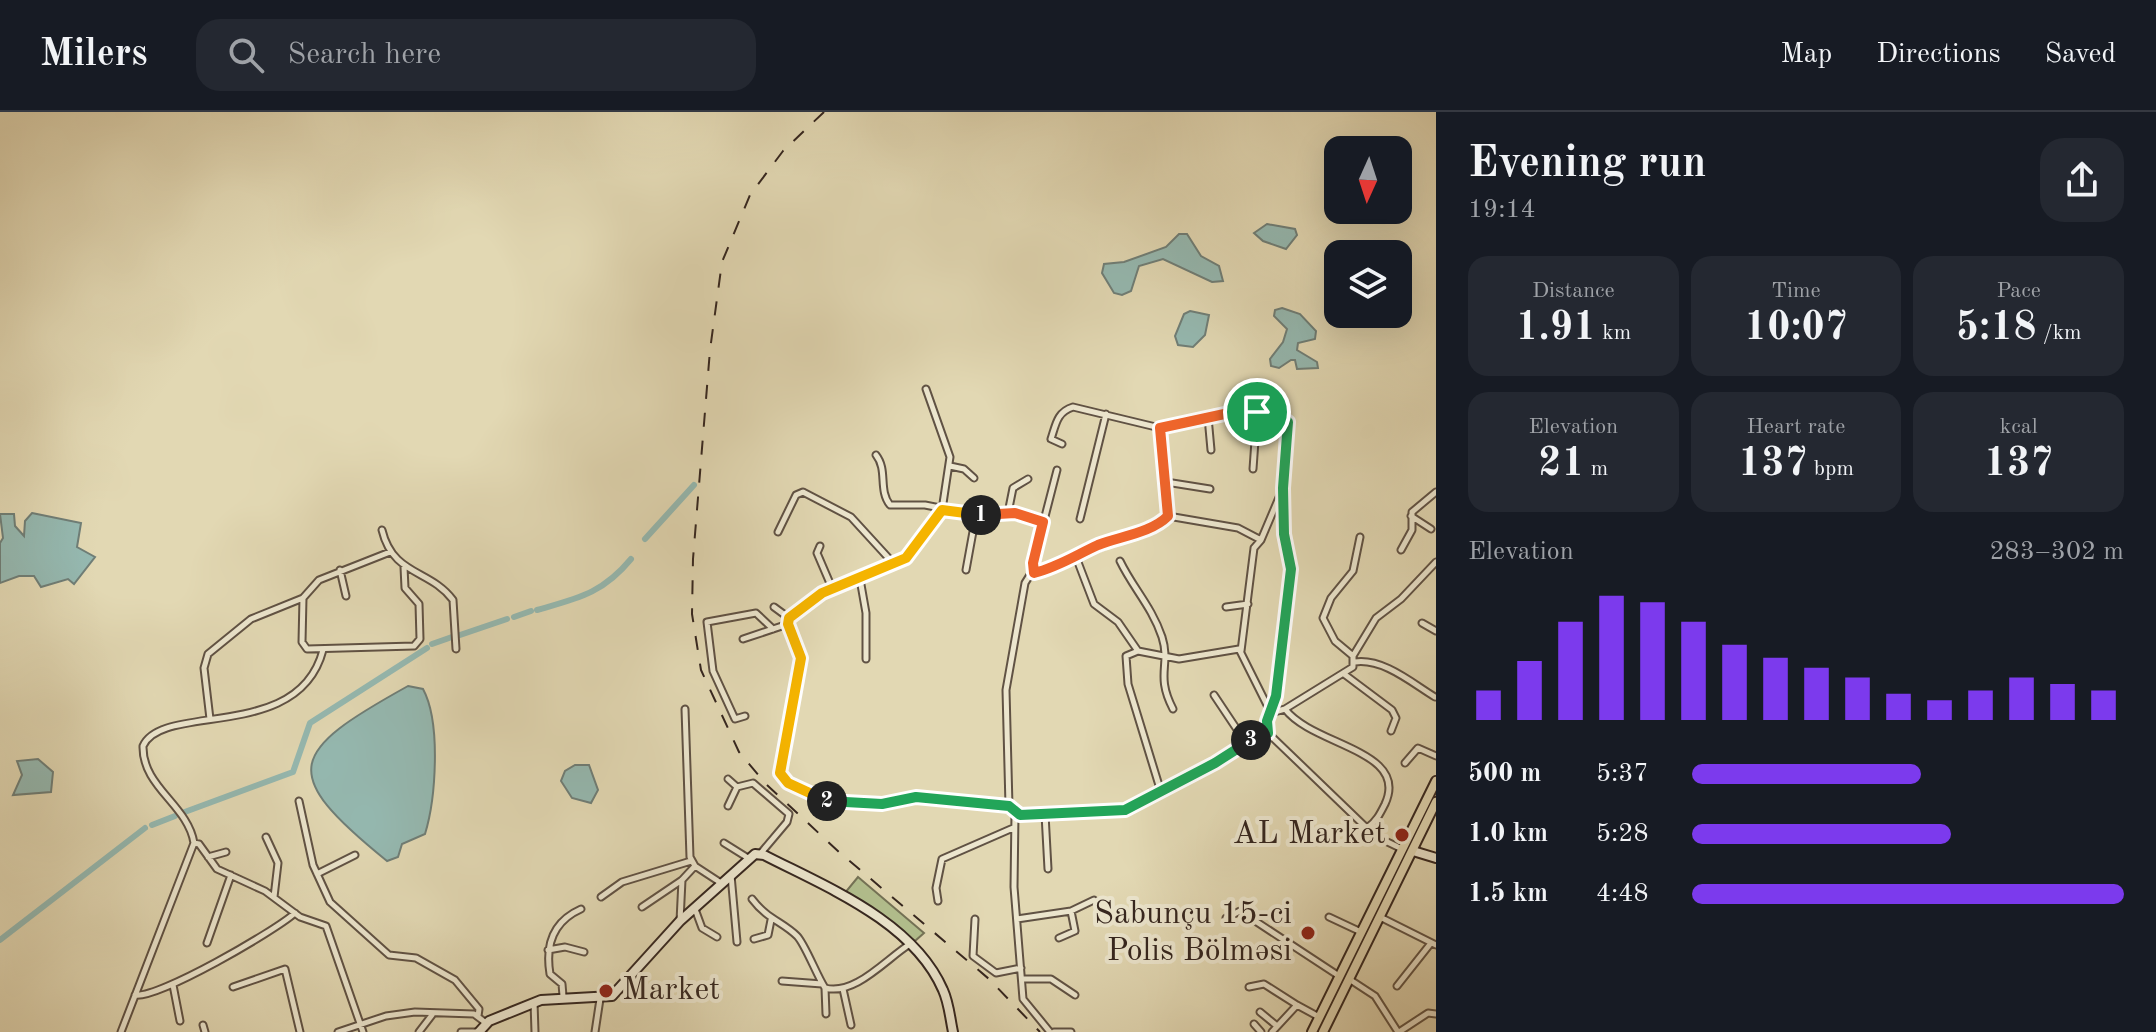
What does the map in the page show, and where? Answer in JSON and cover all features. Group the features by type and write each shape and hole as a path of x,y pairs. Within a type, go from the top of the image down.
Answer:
{"main road":[{"path":"1312,1032 1380,917 1436,781"},
{"path":"1323,1032 1362,933 1436,802"}],"street":[{"path":"743,639 788,621 832,588 894,564 910,553 942,510 950,466 947,442 926,389"},
{"path":"1062,444 1051,439 1063,411 1079,407 1160,428 1208,417 1257,412 1279,415 1288,422 1283,488 1284,534 1291,569 1271,713 1267,721 1268,733 1367,828 1408,850 1436,858"},
{"path":"1253,469 1257,412"},
{"path":"1080,519 1106,414"},
{"path":"1208,417 1211,450"},
{"path":"1160,428 1168,516"},
{"path":"876,455 883,466 883,491 890,505 925,505 976,515 1008,513 1043,522"},
{"path":"950,466 960,467 974,478"},
{"path":"1034,573 1033,563 1057,470"},
{"path":"1008,513 1013,488 1028,479"},
{"path":"1166,482 1210,489"},
{"path":"1241,653 1254,548 1261,540 1283,488"},
{"path":"778,532 796,495 803,492 851,517 894,564"},
{"path":"1411,516 1436,492"},
{"path":"966,570 976,515"},
{"path":"1071,1032 1052,1032 1024,1001 1017,919 1015,814 1009,806 1006,690 1025,583 1034,573 1154,526 1168,516 1238,528 1261,540"},
{"path":"1411,516 1431,529"},
{"path":"1401,550 1412,530 1411,516"},
{"path":"382,530 390,552 404,567 438,586 453,600 456,649"},
{"path":"1360,537 1353,571 1331,598 1323,618 1335,641 1354,659 1392,671 1435,697"},
{"path":"820,546 817,553 832,588"},
{"path":"210,719 204,668 208,654 251,619 303,598 315,583 340,570 390,552"},
{"path":"1076,557 1097,608 1118,622 1138,651"},
{"path":"1120,561 1131,583 1153,611 1163,641 1162,686 1173,709"},
{"path":"1271,713 1285,709 1344,674 1376,618 1407,593 1436,562"},
{"path":"303,598 303,646 323,650 418,643 419,604 405,588 404,567"},
{"path":"340,570 346,596"},
{"path":"860,579 866,613 866,659"},
{"path":"1226,607 1248,604"},
{"path":"774,607 788,621 801,658 780,767 788,783 836,803 882,804 916,797 1009,806"},
{"path":"745,716 735,719 713,671 706,625 712,619 751,613 762,616 773,629"},
{"path":"1422,623 1436,631"},
{"path":"1161,792 1128,684 1126,656 1138,651 1186,658 1235,649 1241,653 1271,713"},
{"path":"323,650 316,673 275,706 261,713 210,719 154,733 143,746 143,761 149,776 187,825 194,843 217,869 274,897 295,913 324,923 363,1032"},
{"path":"1344,674 1392,710 1396,718 1391,731"},
{"path":"1214,695 1246,743"},
{"path":"642,907 682,880 693,864 685,709"},
{"path":"1285,709 1303,728 1373,759 1389,777 1390,792 1377,819 1367,828"},
{"path":"1015,814 1125,810 1268,733"},
{"path":"1405,763 1418,748 1436,756"},
{"path":"461,1032 479,1032 486,1023 534,1002 563,996 600,999 618,992 680,921 748,858 760,854 789,815 757,785 737,787 728,779"},
{"path":"728,806 737,787"},
{"path":"299,801 317,874 326,897 389,955 416,958 455,980 479,1009 478,1016"},
{"path":"1045,814 1048,869"},
{"path":"938,901 936,888 942,859 1013,828"},
{"path":"266,837 278,863 274,897"},
{"path":"122,1032 194,843"},
{"path":"724,843 748,858"},
{"path":"208,857 226,852"},
{"path":"760,854 842,897 910,944 942,986 953,1032"},
{"path":"317,874 355,855"},
{"path":"601,897 622,882 693,864 721,883"},
{"path":"731,874 735,884 737,942"},
{"path":"207,943 231,875"},
{"path":"680,921 682,880"},
{"path":"752,899 771,920 799,938 824,986 826,1014"},
{"path":"1017,919 1071,911 1094,900"},
{"path":"563,996 562,984 550,974 548,950 561,920 581,909"},
{"path":"695,909 702,928 717,937"},
{"path":"1059,938 1075,931 1071,911"},
{"path":"1226,918 1240,911 1375,996 1399,1032 1428,1013 1436,1014"},
{"path":"135,995 149,995 173,985 295,913"},
{"path":"1329,917 1362,933"},
{"path":"1380,917 1434,944 1397,986"},
{"path":"975,919 973,956 994,972 1021,968"},
{"path":"754,939 768,935 771,920"},
{"path":"782,981 843,989 910,944"},
{"path":"548,950 565,947 584,952"},
{"path":"233,987 285,969 300,1032"},
{"path":"1022,979 1051,979 1075,995"},
{"path":"1249,987 1264,984 1319,1017"},
{"path":"173,985 180,1021"},
{"path":"843,989 851,1025"},
{"path":"595,1032 600,999"},
{"path":"534,1002 535,1032"},
{"path":"1260,1012 1275,1029 1297,1005"},
{"path":"338,1032 400,1013 478,1016 486,1023"},
{"path":"419,1032 432,1015"},
{"path":"1254,1024 1261,1032"}],"green space":[{"path":"858,877 924,933 915,941 844,894"}],"water":[{"path":"1267,224 1295,229 1297,235 1286,249 1263,241 1254,233"},
{"path":"1179,234 1187,234 1201,256 1219,266 1223,281 1212,282 1163,259 1139,266 1131,291 1122,295 1114,293 1102,273 1104,264 1124,262 1166,247"},
{"path":"1282,308 1300,314 1316,331 1315,339 1298,343 1297,350 1317,362 1318,368 1297,369 1295,360 1279,368 1271,366 1270,359 1283,342 1287,329 1274,316 1275,310"},
{"path":"1190,311 1209,315 1205,335 1193,347 1178,345 1175,336 1184,314"},
{"path":"32,513 81,523 77,547 95,557 74,584 68,579 41,587 34,576 19,576 0,583 0,543 3,538 0,514 14,514 15,526 24,536 25,521"},
{"path":"408,686 423,689 429,703 435,760 432,801 425,834 402,844 398,857 387,861 351,831 327,805 314,784 312,765 320,747 339,729"},
{"path":"38,759 53,772 51,792 13,795 22,775 17,761"},
{"path":"575,765 589,765 598,790 591,803 572,798 561,781 565,771"}],"waterway":[{"path":"645,539 694,485"},
{"path":"537,610 589,593 610,580 631,559"},
{"path":"514,617 531,611"},
{"path":"460,635 507,619"},
{"path":"432,644 452,637"},
{"path":"182,813 293,772 310,723 427,648"},
{"path":"152,825 175,816"},
{"path":"0,940 145,828"}],"railway":[{"path":"824,112 783,151 750,195 722,262 710,350 693,559 692,614 701,670 739,752 766,784 839,852 989,979 1040,1032"}],"place":[{"name":"AL Market","path":"1402,835"},
{"name":"Sabunçu 15-ci Polis Bölməsi","path":"1308,933"},
{"name":"Market","path":"606,991"}],"route":[{"path":"1239,411 1257,412 1279,415 1287,418 1288,422 1283,488 1284,534 1291,569 1276,696 1267,721 1268,733 1136,806 1115,811 1020,815 1009,806 916,797 882,804 836,803 782,778 780,767 801,658 788,624 794,611 832,588 906,558 942,510 976,515 1015,513 1043,522 1033,563 1034,573 1059,566 1098,546 1154,526 1164,520 1169,512 1160,428 1239,411"}]}
